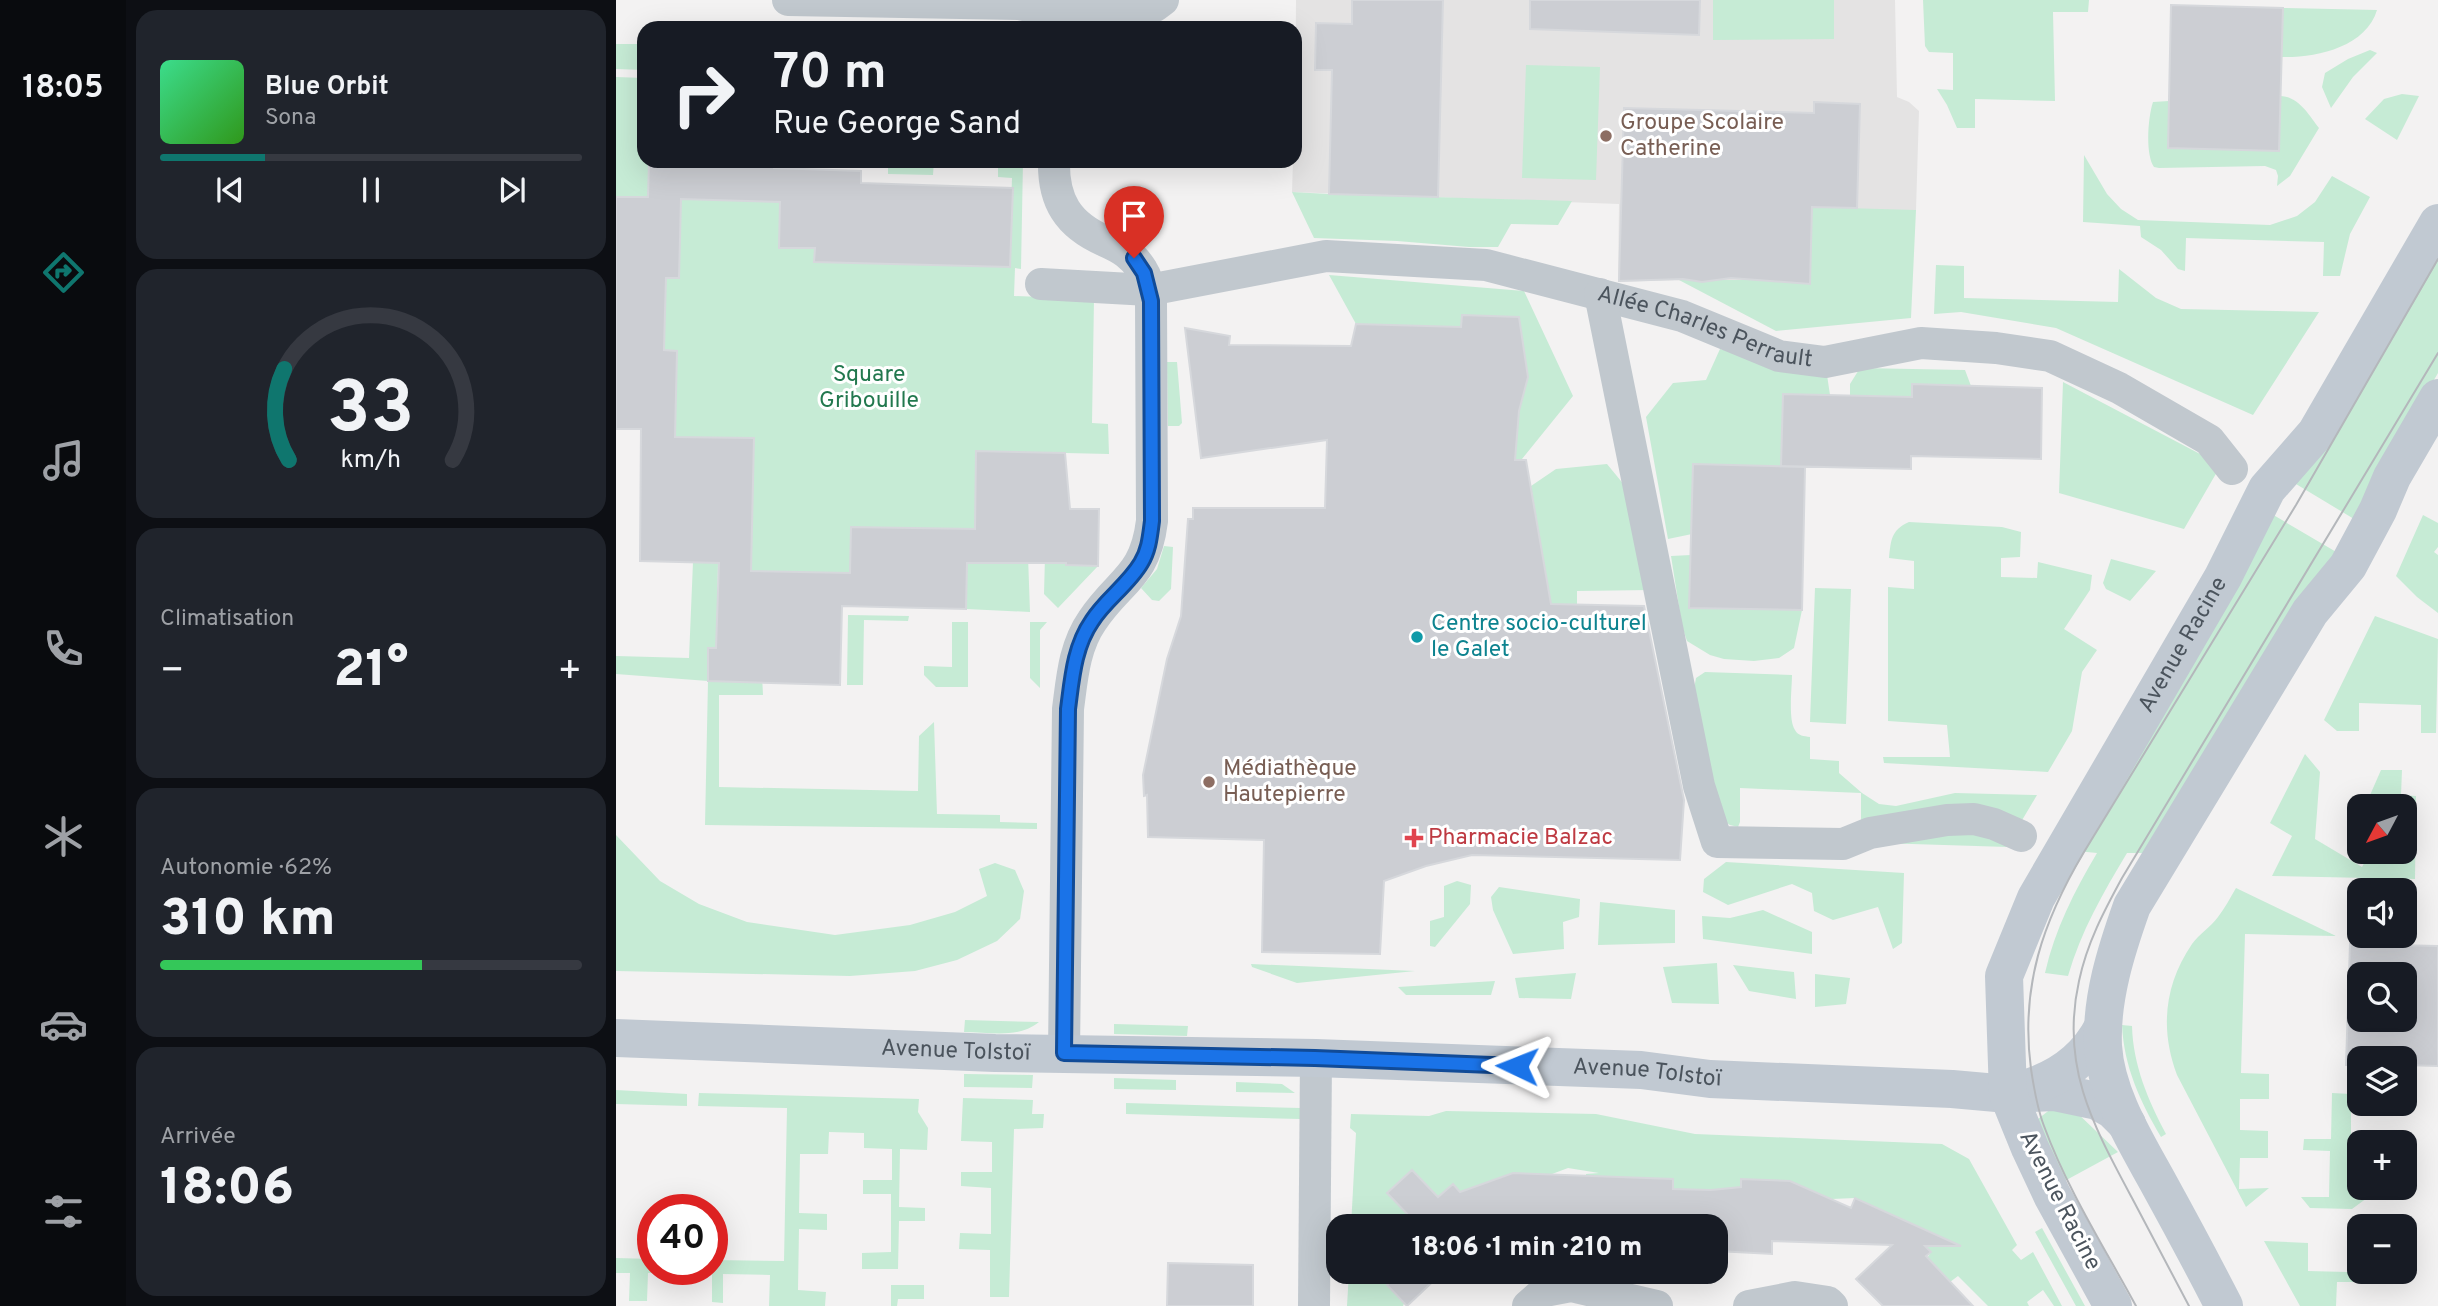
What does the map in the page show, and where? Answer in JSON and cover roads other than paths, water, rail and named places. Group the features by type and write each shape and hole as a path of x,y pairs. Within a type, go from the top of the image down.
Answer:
{"street":[{"path":"788,0 1019,4 1058,20 1126,13 1155,6 1163,0"},
{"path":"1054,168 1057,195 1066,212 1076,225 1122,248 1134,258 1144,273 1150,295 1152,521 1149,543 1141,563 1092,620 1082,639 1073,670 1068,709 1064,1053"},
{"name":"Avenue Racine","path":"2113,1306 2052,1195 2008,1094 2004,976 2036,898 2222,577 2267,489 2316,433 2438,223"},
{"path":"1041,284 1150,295 1326,256 1486,265 1600,294"},
{"name":"Allée Charles Perrault","path":"2021,836 1994,824 1961,819 1870,833 1843,844 1717,842 1699,786 1600,294 1682,316 1779,356 1825,362 1920,343 1996,348 2050,356 2119,388 2209,440 2232,469"},
{"name":"Avenue Racine","path":"2224,1306 2127,1124 2113,1090 2103,1049 2103,1027 2115,954 2132,906 2310,612 2348,566 2392,477 2438,398"},
{"name":"Avenue Racine","path":"2008,1094 2064,1072 2087,1052 2103,1027"},
{"name":"Avenue Tolstoï","path":"616,1038 995,1053 1315,1058 1641,1070 1710,1079 1952,1089 2008,1094"},
{"path":"1314,1306 1315,1058"},
{"name":"Avenue Racine","path":"2008,1094 2054,1092 2083,1097 2113,1110 2127,1124"},
{"path":"1528,1306 1545,1291 1572,1286 1657,1306"},
{"path":"1749,1306 1795,1297 1828,1302 1832,1306"}],"tram line":[{"path":"2136,1306 2075,1195 2039,1112 2028,1039 2032,982 2038,956 2057,903 2084,852 2296,505 2438,259"},
{"path":"2189,1306 2105,1145 2084,1094 2077,1068 2074,1040 2074,1012 2082,967 2097,928 2122,878 2438,353"}],"place":[{"name":"Groupe Scolaire Catherine","path":"1606,136"},
{"name":"Centre socio-culturel le Galet","path":"1417,637"},
{"name":"Médiathèque Hautepierre","path":"1209,782"},
{"name":"Pharmacie Balzac","path":"1414,838"}],"park label":[{"name":"Square Gribouille","path":"869,388"}]}
